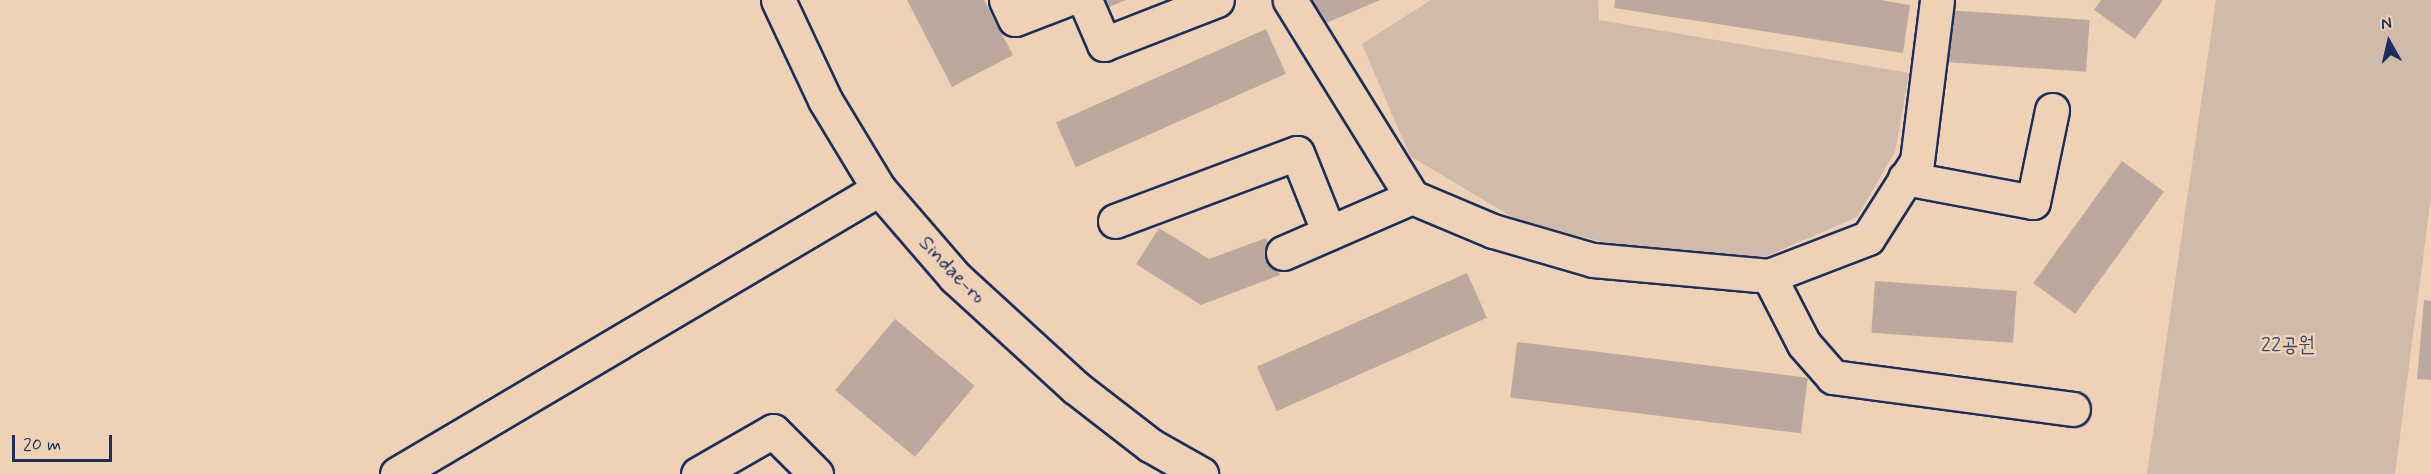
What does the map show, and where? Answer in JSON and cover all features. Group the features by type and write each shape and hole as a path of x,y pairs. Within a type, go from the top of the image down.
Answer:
{"street":[{"name":"Sindae-ro","path":"778,0 825,100 879,189 955,277 1075,387 1150,445 1202,474"},
{"path":"1006,0 1015,19 1065,0"},
{"path":"1085,0 1104,44 1217,0"},
{"path":"1290,0 1412,196 1493,231 1593,260 1769,276 1868,238 1917,161 1937,0"},
{"path":"1905,178 2033,202 2052,110"},
{"path":"1115,221 1297,153 1329,233"},
{"path":"397,474 879,189"},
{"path":"1283,253 1412,196"},
{"path":"1769,276 1804,344 1833,376 2073,409"},
{"path":"698,474 773,432 816,474"}],"green space":[{"path":"1431,0 1598,0 1599,20 1909,73 1895,152 1857,217 1760,259 1630,249 1517,220 1410,156 1362,44"},
{"name":"22공원","path":"2216,0 2431,0 2431,197 2395,474 2147,474"}],"building":[{"path":"907,0 984,0 1013,55 952,87"},
{"path":"1104,0 1126,0 1107,8"},
{"path":"1305,0 1380,0 1317,27"},
{"path":"1615,0 1880,0 1910,5 1903,53 1614,8"},
{"path":"2101,0 2163,0 2135,39 2094,10"},
{"path":"1947,10 2090,20 2086,72 1943,62"},
{"path":"1266,29 1286,74 1076,167 1056,123"},
{"path":"2122,161 2164,192 2075,314 2033,283"},
{"path":"1159,228 1209,259 1266,238 1280,275 1201,305 1136,264"},
{"path":"1467,273 1487,318 1277,411 1257,367"},
{"path":"1875,281 2017,291 2013,343 1871,333"},
{"path":"2424,300 2431,301 2431,380 2417,379"},
{"path":"895,319 975,386 915,457 835,390"},
{"path":"1517,342 1808,378 1801,433 1510,398"}]}
